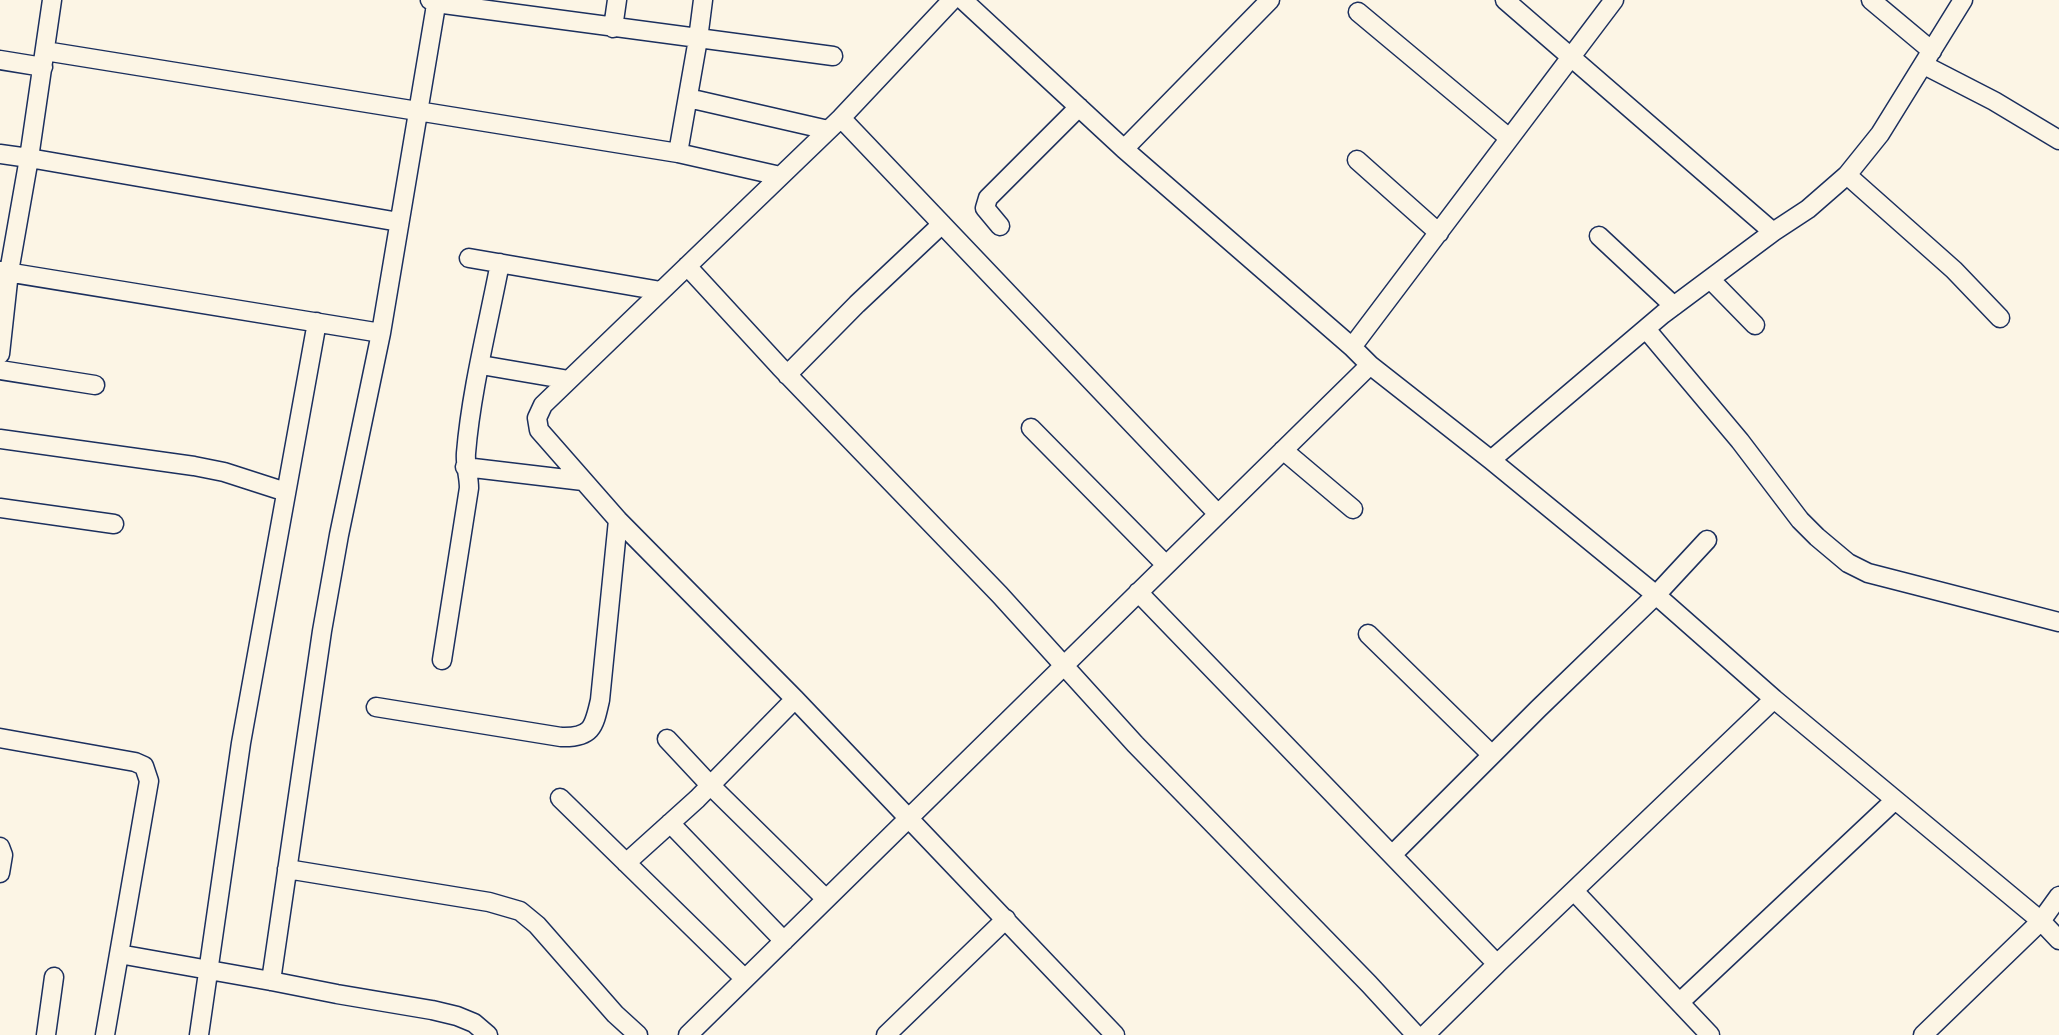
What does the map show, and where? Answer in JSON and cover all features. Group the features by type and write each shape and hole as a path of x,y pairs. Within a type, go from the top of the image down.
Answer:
{"street":[{"path":"0,354 4,272 29,158 52,0"},
{"path":"613,28 618,0"},
{"path":"678,152 703,0"},
{"path":"952,0 841,118 543,405 537,418 538,430 618,520 795,699 1115,1035"},
{"path":"963,0 1124,149 1352,347 1370,365 1491,460 1656,595 1774,700 2041,921 2059,940"},
{"path":"1124,149 1270,0"},
{"path":"1505,0 1773,232"},
{"path":"1352,347 1614,0"},
{"path":"1871,0 1928,58 2059,140"},
{"path":"1491,460 1646,328 1773,232 1808,209 1848,175 1880,134 1963,0"},
{"path":"271,981 322,631 339,535 381,333 419,110 433,1 510,6 613,28 833,56"},
{"path":"1358,12 1509,138"},
{"path":"0,60 44,59 419,110 678,152 780,176"},
{"path":"688,98 828,130"},
{"path":"1000,226 985,208 988,198 1079,107"},
{"path":"841,118 1218,514"},
{"path":"0,154 399,222"},
{"path":"1357,160 1439,232"},
{"path":"1848,175 1954,270 2000,318"},
{"path":"787,375 857,304 942,224"},
{"path":"1599,236 1674,306"},
{"path":"468,258 660,292"},
{"path":"442,660 469,488 465,467 470,421 500,263"},
{"path":"687,266 787,375 1000,594 1063,666 1192,804 1369,984 1416,1035"},
{"path":"4,272 381,333"},
{"path":"1710,279 1755,325"},
{"path":"200,1035 207,970 240,743 318,322"},
{"path":"1646,328 1740,441 1800,520 1848,563 1868,573 2059,622"},
{"path":"481,365 569,380"},
{"path":"688,1035 1370,365"},
{"path":"0,370 95,385"},
{"path":"1031,428 1166,565"},
{"path":"0,439 194,466 224,472 286,492"},
{"path":"1283,450 1353,509"},
{"path":"465,467 582,481"},
{"path":"0,508 114,524"},
{"path":"376,706 561,737 577,738 589,732 595,720 600,700 618,520"},
{"path":"1392,855 1656,595 1707,540"},
{"path":"1138,592 1497,964"},
{"path":"1368,634 1492,755"},
{"path":"626,863 710,785 795,699"},
{"path":"1425,1035 1774,700"},
{"path":"0,738 135,762 144,766 149,781 119,954 116,962 105,1035"},
{"path":"667,739 710,785 826,899"},
{"path":"560,798 745,979"},
{"path":"1680,1002 1895,800"},
{"path":"670,823 784,941"},
{"path":"0,847 3,856 0,873"},
{"path":"287,869 489,902 520,911 537,925 615,1014 638,1035"},
{"path":"1574,891 1710,1035"},
{"path":"1923,1035 2041,921 2059,896"},
{"path":"886,1035 1006,919"},
{"path":"119,954 128,954 457,1016 474,1023 488,1035"},
{"path":"46,1035 54,977"}]}
